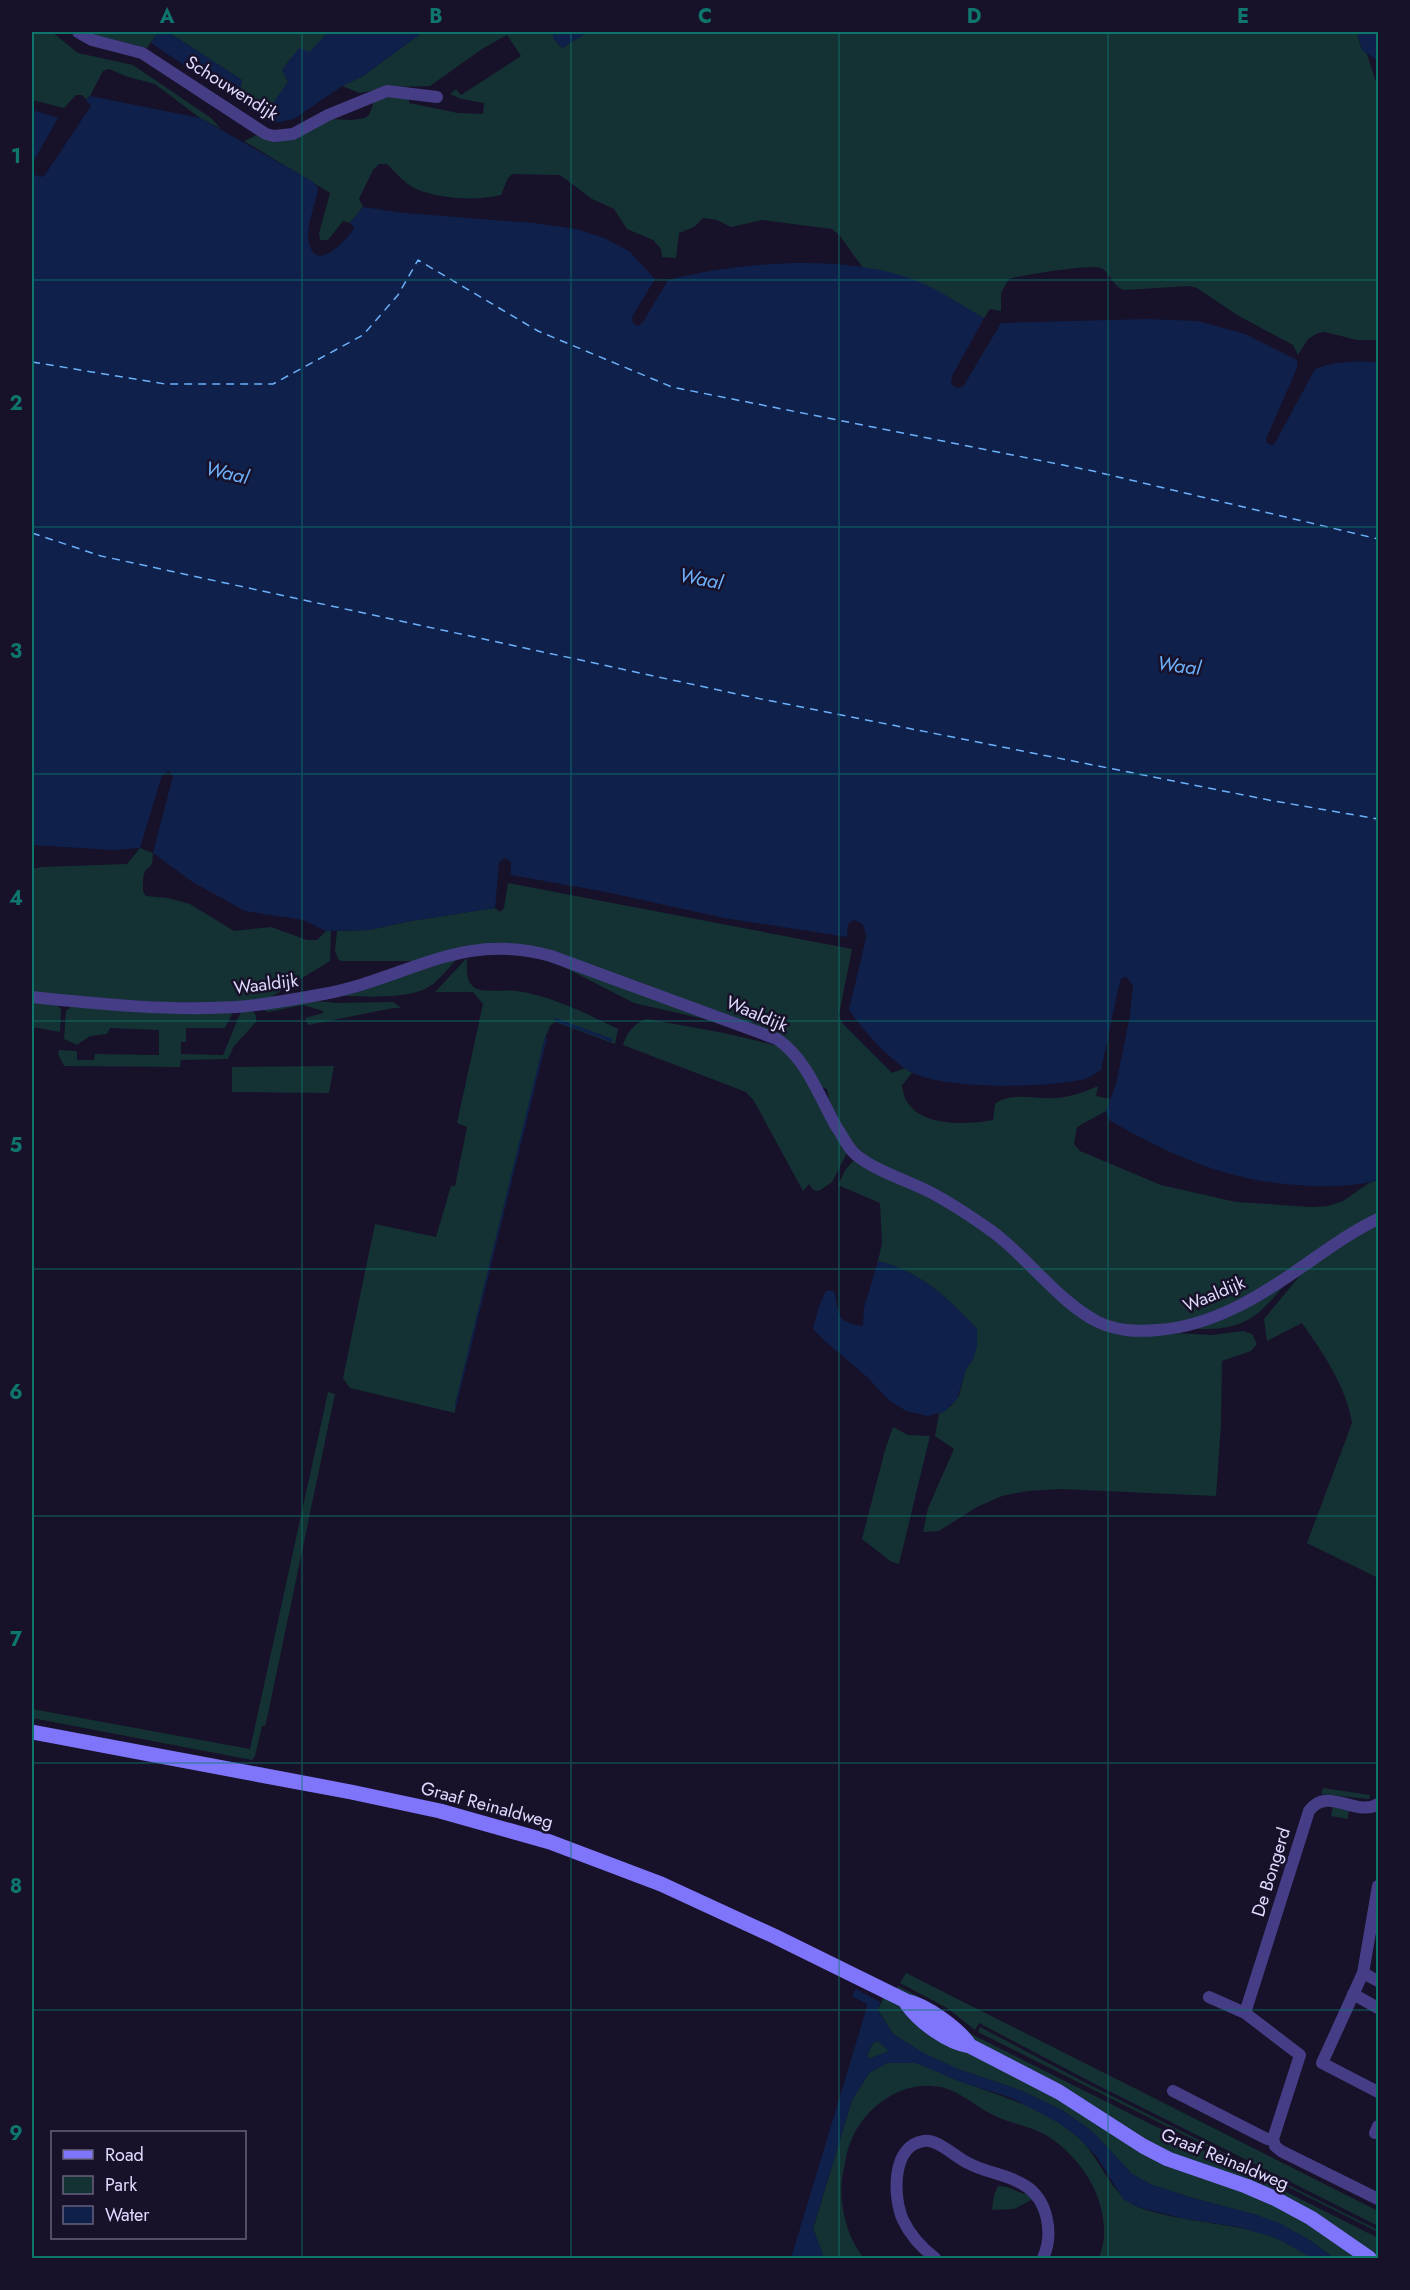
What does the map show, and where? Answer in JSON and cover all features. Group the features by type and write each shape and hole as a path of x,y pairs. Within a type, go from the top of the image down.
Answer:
{"main road":[{"name":"Graaf Reinaldweg","path":"32,1732 440,1811 550,1842 661,1884 906,2001 926,2008 970,2046 1059,2092 1160,2155 1246,2186 1282,2202 1311,2218 1369,2259"}],"street":[{"name":"Schouwendijk","path":"78,32 92,40 142,53 266,134 274,136 293,134 345,107 387,92 436,97"},
{"name":"Waaldijk","path":"32,997 159,1007 239,1006 319,995 452,953 482,948 531,950 551,956 777,1039 795,1054 803,1065 854,1153 968,1215 998,1237 1078,1310 1116,1329 1143,1331 1173,1329 1217,1316 1256,1296 1346,1236 1378,1220"},
{"name":"De Bongerd","path":"1245,2013 1309,1811 1317,1803 1328,1800 1369,1807 1378,1806"},
{"path":"1322,2063 1363,1973 1378,1886"},
{"path":"1363,1973 1378,1981"},
{"path":"1353,1994 1378,2008"},
{"path":"1209,1997 1245,2013 1300,2055 1312,2057 1378,2092"},
{"path":"1300,2055 1273,2139 1275,2146 1378,2199"},
{"path":"1173,2091 1267,2139 1273,2139"},
{"path":"935,2259 906,2227 899,2209 897,2192 898,2172 904,2156 914,2144 927,2140 939,2144 976,2168 1014,2180 1030,2188 1044,2208 1048,2222 1048,2239 1043,2259"}],"green space":[{"path":"32,32 52,32 78,53 133,65 211,118 221,129 200,118 155,84 109,69 103,71 90,96 86,99 82,95 76,95 64,108 32,100"},
{"path":"83,32 158,32 147,48"},
{"path":"168,32 328,32 310,52 291,58 282,70 288,82 269,110 240,89 242,80"},
{"path":"423,32 553,32 553,38 562,48 588,32 1357,32 1361,48 1367,54 1378,88 1378,340 1357,340 1325,332 1318,333 1308,339 1298,355 1293,345 1237,315 1197,288 1190,286 1124,290 1117,286 1104,270 1095,267 1056,270 1009,279 1001,293 1001,311 990,309 984,318 912,280 863,268 840,236 832,229 762,220 731,227 717,220 703,218 694,227 679,233 676,258 662,257 661,249 653,240 627,229 614,209 592,199 560,175 512,174 501,195 458,198 416,189 387,164 379,164 373,170 359,199 363,207 350,223 343,221 328,240 320,240 319,233 330,193 244,141 259,134 266,139 332,119 365,118 369,115 375,99 386,95 409,96 409,103 458,113 483,114 484,103 461,99 450,94 456,89 461,95 521,56 507,35 482,49 430,86 391,87 360,93 342,86 363,76"},
{"path":"140,848 153,853 152,864 145,871 143,879 143,892 146,896 168,898 190,904 234,931 271,927 307,940 317,940 326,931 331,931 330,961 271,997 233,1003 158,1002 32,993 32,869 127,864"},
{"path":"508,883 852,949 839,1015 842,1023 892,1073 905,1068 912,1073 902,1085 905,1099 913,1109 937,1121 966,1123 993,1120 995,1104 1001,1100 1017,1097 1062,1097 1098,1086 1096,1096 1110,1099 1106,1111 1077,1127 1074,1144 1080,1151 1161,1185 1236,1202 1328,1206 1343,1201 1369,1183 1378,1180 1378,1216 1276,1280 1207,1316 1146,1328 1106,1322 1080,1306 1000,1234 873,1161 852,1144 830,1104 827,1089 818,1086 797,1050 540,949 418,961 341,961 338,959 335,951 337,931 369,930 495,908 500,912 504,908"},
{"path":"467,958 468,978 475,988 530,993 569,1006 618,1029 615,1044 555,1022 550,1026 545,1038 455,1405 455,1413 350,1388 343,1378 375,1224 436,1237 451,1186 455,1186 467,1127 457,1123 483,1004 473,992 435,992"},
{"path":"457,959 435,982 417,992 382,996 334,996"},
{"path":"554,962 713,1021 634,1003"},
{"path":"32,1000 55,1003 61,1009 60,1032 32,1027"},
{"path":"305,1000 336,1003 393,1002 401,1008 308,1025 305,1018 323,1013 323,1011 303,1005 268,1012 262,1009"},
{"path":"72,1006 231,1012 225,1028 186,1028 186,1042 181,1042 181,1054 223,1055 242,1009 253,1011 256,1015 256,1022 234,1046 228,1059 181,1060 180,1067 64,1066 58,1054 59,1050 77,1051 77,1060 94,1060 95,1054 159,1055 159,1030 110,1028 107,1034 90,1036 77,1045 64,1039 66,1011"},
{"path":"647,1019 777,1044 792,1056 848,1151 832,1182 819,1191 813,1190 809,1184 803,1191 754,1101 746,1092 623,1045 632,1029"},
{"path":"334,1066 329,1093 232,1092 232,1067"},
{"path":"853,1161 915,1189 978,1226 1081,1317 1174,1333 1212,1335 1243,1331 1252,1334 1257,1344 1251,1351 1222,1361 1216,1496 1060,1489 1027,1491 1002,1496 977,1507 939,1531 923,1532 928,1508 954,1449 935,1436 939,1414 951,1406 959,1396 966,1368 973,1360 977,1329 932,1287 907,1271 878,1261 882,1243 880,1203 838,1185"},
{"path":"1378,1223 1378,1578 1307,1543 1352,1423 1339,1383 1302,1323 1267,1341 1264,1319 1306,1269"},
{"path":"1286,1283 1256,1315 1246,1321 1224,1328 1193,1329"},
{"path":"328,1392 335,1394 268,1714 252,1760 32,1718 32,1709 250,1749"},
{"path":"893,1427 908,1435 930,1436 899,1564 890,1561 862,1539"},
{"path":"1323,1788 1370,1795 1369,1799 1321,1794"},
{"path":"1333,1805 1349,1809 1348,1819 1331,1816"},
{"path":"906,1973 1378,2211 1378,2226 979,2023 975,2030 947,2008 900,1983"},
{"path":"898,1986 935,2005 973,2035 1378,2238 1378,2258 1310,2212 1165,2152 976,2044 896,1991"},
{"path":"884,1996 1092,2119 1278,2205 1339,2244 1355,2258 1334,2258 1308,2239 1257,2215 1152,2185 1132,2174 1092,2131 1062,2110 1020,2090 958,2069 925,2054 893,2034 878,2010"},
{"path":"980,2027 1378,2230 1378,2232 978,2032"},
{"path":"878,2041 889,2051 869,2059 867,2056 873,2043"},
{"path":"887,2063 919,2064 1037,2110 1080,2139 1113,2186 1129,2202 1138,2207 1160,2214 1250,2230 1293,2245 1312,2258 1099,2258 1104,2236 1101,2207 1089,2179 1061,2146 1043,2133 993,2115 949,2090 941,2087 919,2086 894,2094 873,2109 856,2130 850,2144 842,2179 842,2203 847,2228 864,2258 824,2258 813,2229 852,2100 869,2073"},
{"path":"998,2186 1027,2193 1033,2199 1014,2209 992,2210"}],"water":[{"path":"158,32 168,32 242,80 240,89 269,109 288,82 282,70 299,48 310,52 328,32 423,32 363,76 342,86 294,119 274,123 151,43"},
{"path":"553,32 588,32 562,48 553,38"},
{"path":"1357,32 1378,32 1378,61 1362,50"},
{"name":"Waal","path":"90,96 200,118 312,181 318,188 308,235 311,249 317,255 322,256 333,251 344,241 354,228 350,223 363,207 405,213 534,223 576,229 604,238 629,251 655,279 632,317 633,323 638,326 643,322 668,280 760,265 825,263 857,266 915,280 984,318 952,376 951,384 957,388 963,387 1001,323 1146,319 1198,321 1245,334 1297,360 1297,368 1266,439 1267,443 1272,445 1315,369 1338,363 1378,362 1378,1180 1354,1185 1314,1186 1258,1180 1207,1167 1183,1158 1109,1120 1106,1111 1116,1084 1130,1016 1133,985 1126,977 1120,981 1101,1070 1093,1075 1085,1079 1047,1084 996,1086 947,1082 926,1078 903,1067 877,1044 849,1010 866,938 863,926 854,920 848,924 847,937 724,918 606,892 511,875 511,862 505,858 499,862 495,908 369,930 326,931 303,920 245,911 191,881 153,853 173,776 169,771 162,775 140,848 113,850 32,845 32,174 41,177 45,175 91,106 86,100"},
{"path":"32,110 58,118 32,164"},
{"path":"545,1037 547,1038 455,1411 455,1405"},
{"path":"878,1261 907,1271 932,1287 977,1329 977,1347 973,1360 966,1369 957,1399 944,1412 928,1416 906,1411 890,1401 866,1376 813,1329 826,1291 833,1291 835,1294 839,1313 844,1320 863,1326 864,1308"},
{"path":"856,1989 880,2002 878,2011 893,2034 925,2054 958,2069 1020,2090 1062,2110 1092,2131 1132,2174 1152,2185 1279,2223 1308,2239 1334,2258 1312,2258 1276,2238 1238,2227 1181,2218 1138,2207 1123,2199 1097,2157 1079,2138 1059,2123 1012,2098 961,2082 916,2063 887,2063 869,2073 852,2100 813,2228 824,2258 791,2258 867,2007 867,2004 852,1996","holes":["878,2041 889,2051 869,2059 867,2055 873,2043"]}],"waterway":[{"path":"556,1020 611,1040"}],"ferry route":[{"path":"32,362 165,384 273,384 363,335 398,295 418,260 538,331 672,387 1093,471 1378,539"},
{"path":"32,533 101,556 746,696 1274,801 1378,819"}]}
